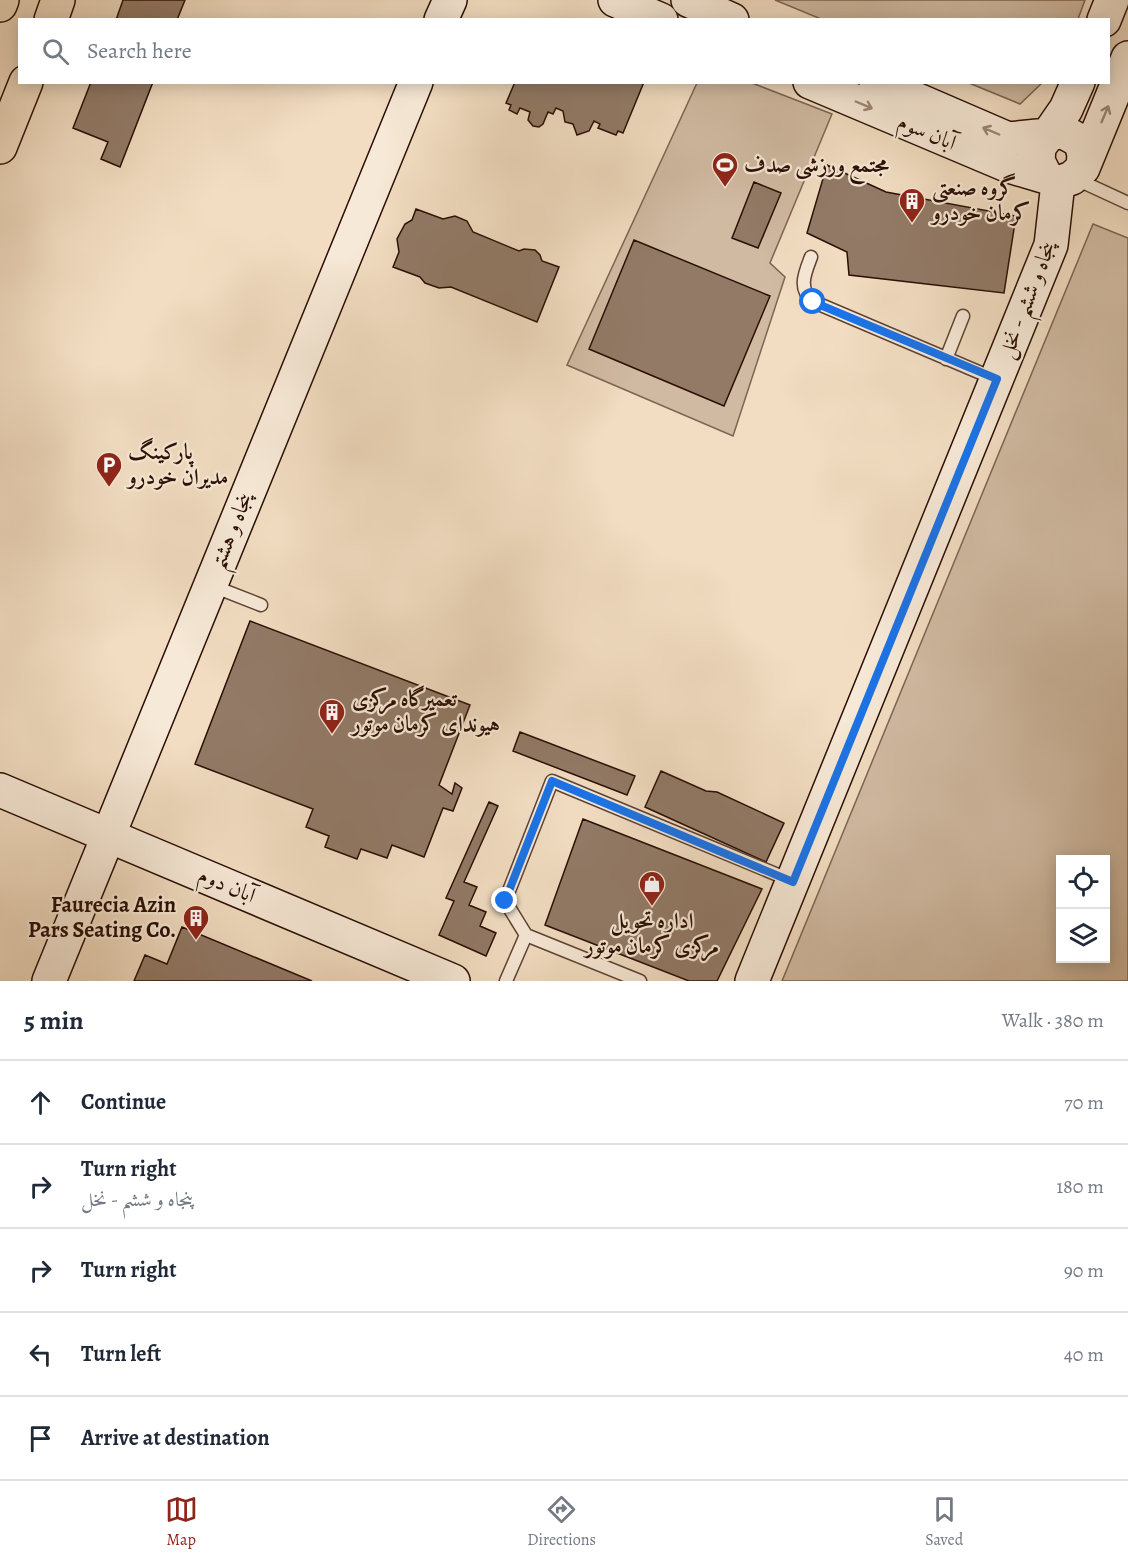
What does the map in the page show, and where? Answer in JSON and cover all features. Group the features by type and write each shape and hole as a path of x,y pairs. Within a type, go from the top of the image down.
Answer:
{"main road":[{"path":"0,5 2,0"},
{"path":"52,18 58,0"},
{"path":"0,147 25,84"}],"street":[{"path":"442,18 450,0"},
{"path":"615,0 656,18"},
{"path":"688,0 728,18"},
{"path":"1105,18 1112,0"},
{"name":"پنجاه و ششم - نخل","path":"752,981 1051,245 1065,176 1128,58"},
{"name":"پنجاه و هشتم","path":"49,981 415,84"},
{"name":"آبان سوم","path":"815,84 1009,166 1065,176 1084,154 1080,141 1062,131 1048,135 1008,139 881,84"},
{"path":"1048,135 1066,109 1077,84"},
{"name":"آبان دوم","path":"0,790 453,981"}],"lane":[{"path":"1065,176 1128,203"},
{"path":"811,257 803,280 804,290 813,302 997,379"},
{"path":"946,358 963,316"},
{"path":"209,585 261,605"},
{"path":"640,981 526,935 505,901 552,781 793,882"},
{"path":"506,981 526,935"}],"shaded area":[{"path":"775,0 1085,0 1078,18 819,18"},
{"name":"مجتمع ورزشی صدف","path":"697,84 755,84 832,114 770,263 785,277 733,436 567,365"},
{"path":"971,84 1041,84 1020,104"},
{"path":"1093,224 1128,238 1128,981 782,981"}],"building":[{"path":"123,0 185,0 178,18 117,18"},
{"path":"90,84 152,84 120,167 101,159 108,142 73,128"},
{"path":"514,84 643,84 623,133 618,131 616,135 598,128 600,124 594,121 589,131 577,135 573,124 565,122 563,111 556,108 553,114 548,112 543,124 539,127 533,126 528,120 530,112 520,108 517,114 509,110 511,105 506,103"},
{"name":"گروه صنعتی کرمان خودرو","path":"827,165 886,192 1016,216 1004,293 849,275 847,252 807,233"},
{"path":"754,182 781,193 758,248 732,238"},
{"path":"416,209 443,219 455,216 467,221 473,232 519,251 535,250 542,261 559,267 537,322 451,287 439,288 425,283 420,277 393,267 399,252 397,239 405,224 412,220"},
{"path":"634,240 770,296 724,406 589,349"},
{"name":"تعمیرگاه مرکزی هیوندای کرمان موتور","path":"250,621 470,705 439,785 452,794 455,783 462,788 453,811 443,808 424,857 392,845 387,858 361,849 357,859 325,847 329,836 306,827 313,809 195,764"},
{"path":"520,732 635,776 627,795 513,751"},
{"path":"661,771 706,791 717,792 784,823 766,862 645,807"},
{"path":"489,802 498,806 464,882 477,887 469,905 486,912 480,926 496,933 486,956 439,935 454,901 446,898"},
{"name":"اداره تحویل مرکزی کرمان موتور","path":"583,819 762,889 717,981 689,981 545,925"},
{"name":"Faurecia Azin Pars Seating Co.","path":"182,927 312,981 134,981 145,955 167,964"}],"place":[{"name":"مجتمع ورزشی صدف","path":"725,188"},
{"name":"گروه صنعتی کرمان خودرو","path":"912,224"},
{"name":"پارکینگ مدیران خودرو","path":"109,488"},
{"name":"تعمیرگاه مرکزی هیوندای کرمان موتور","path":"332,735"},
{"name":"اداره تحویل مرکزی کرمان موتور","path":"652,907"},
{"name":"Faurecia Azin Pars Seating Co.","path":"196,941"}],"route":[{"path":"505,901 552,781 793,882 997,379 813,302"}]}
